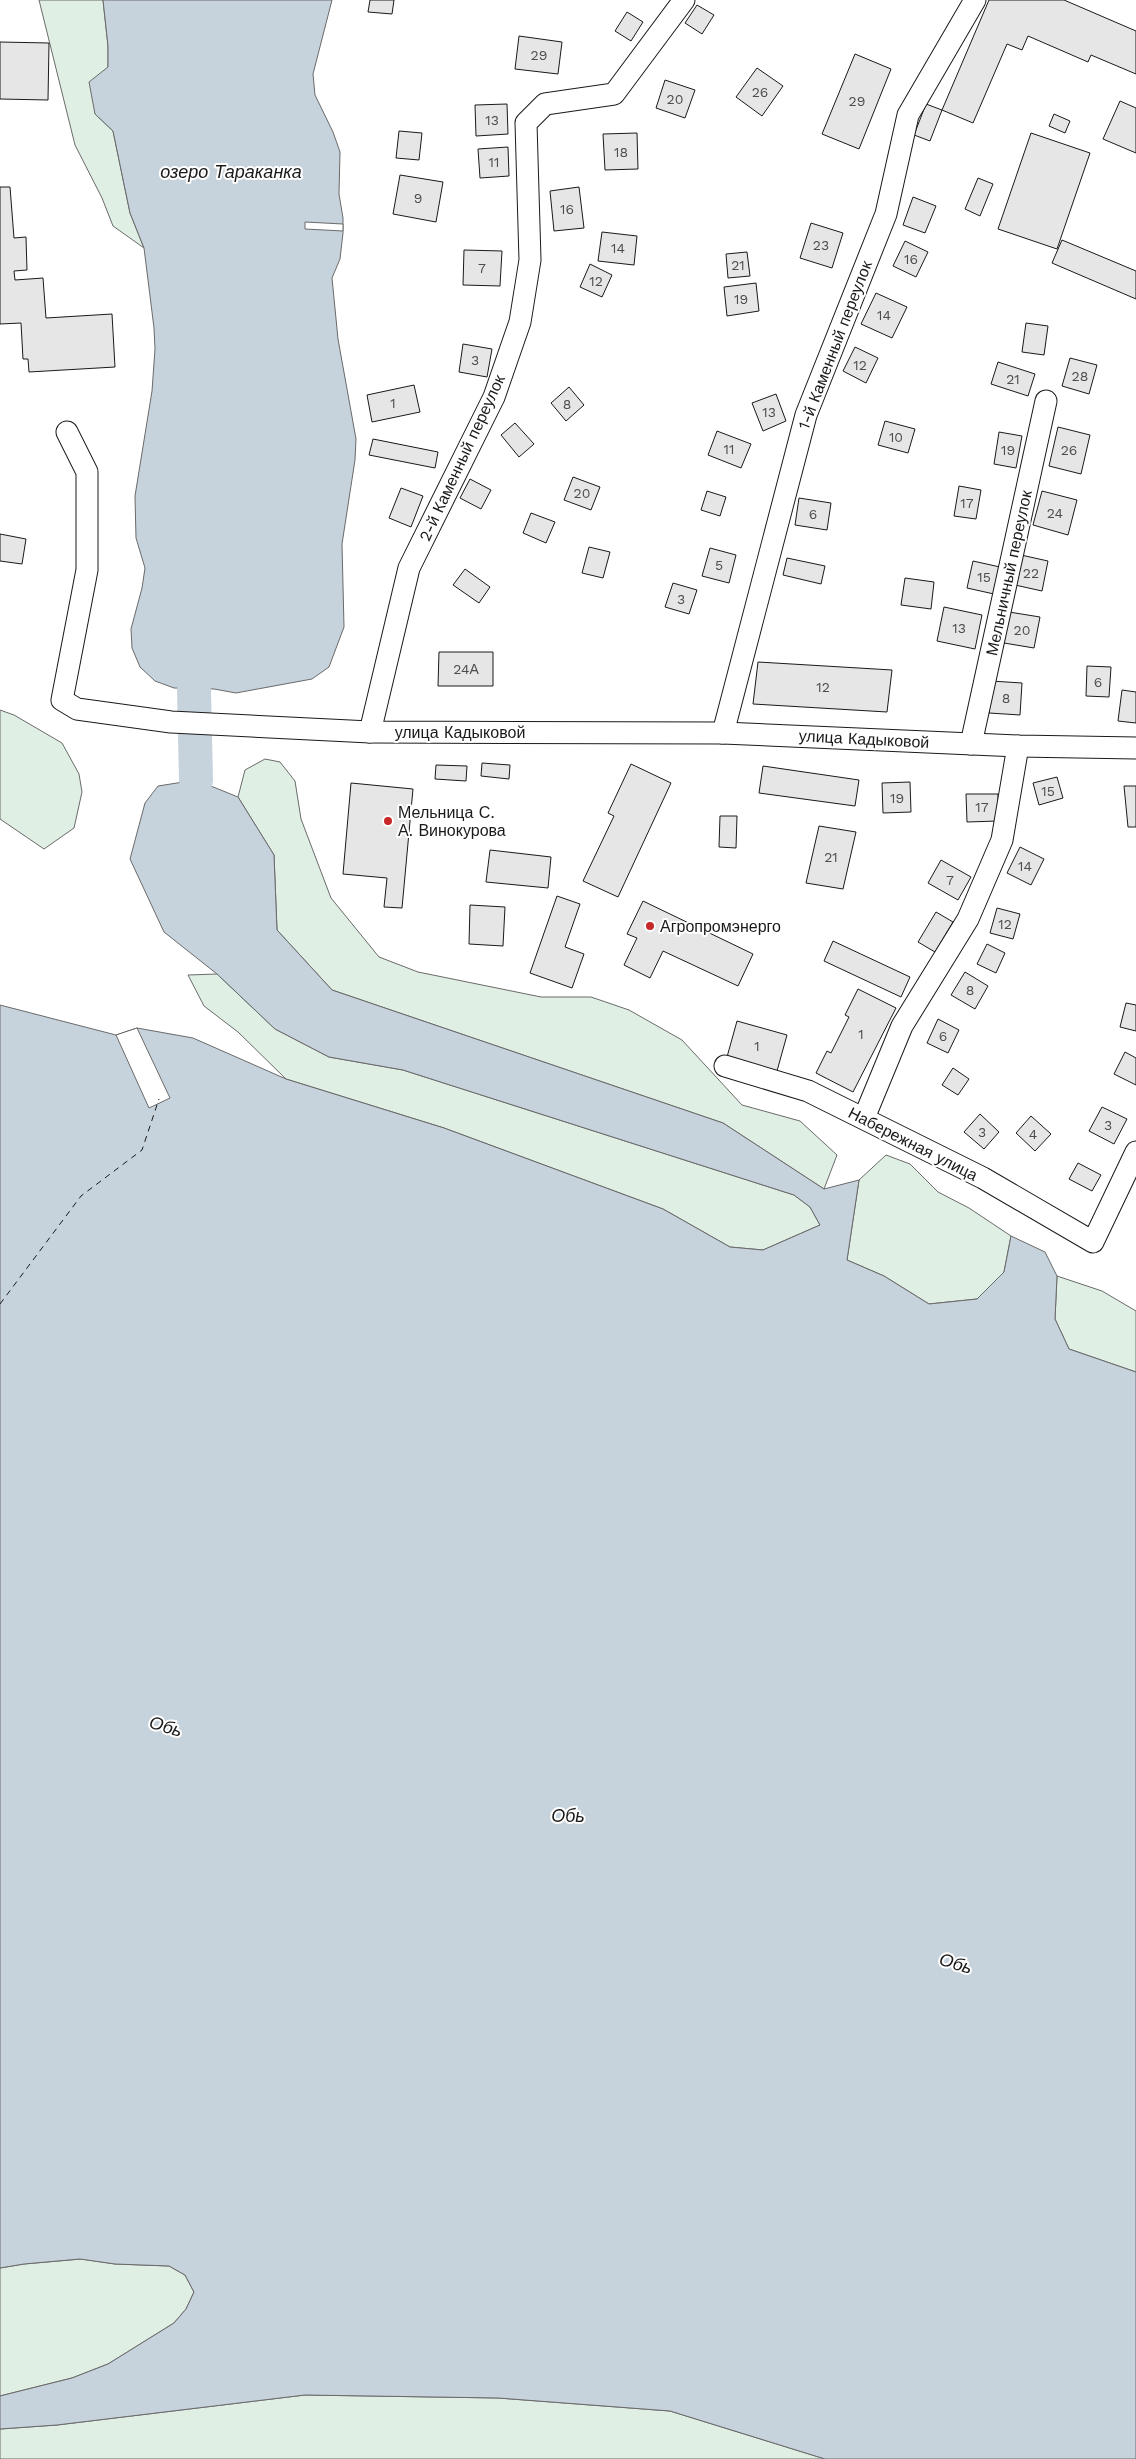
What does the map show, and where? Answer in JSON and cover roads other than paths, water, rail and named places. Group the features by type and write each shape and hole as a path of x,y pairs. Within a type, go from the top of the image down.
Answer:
{"street":[{"name":"2-й Каменный переулок","path":"370,732 410,568 494,397 520,322 530,260 526,123 546,104 614,94 684,0"},
{"name":"1-й Каменный переулок","path":"723,733 806,415 886,214 908,115 975,0"},
{"name":"Мельничный переулок","path":"971,744 1046,401"},
{"name":"улица Кадыковой","path":"67,432 87,472 87,570 62,700 77,709 171,722 370,732 723,733 1018,746 1136,748"},
{"path":"864,1118 902,1026 968,919 1002,840 1018,746"},
{"name":"Набережная улица","path":"724,1066 808,1091 982,1178 1093,1242 1136,1152"}],"water":[{"name":"озеро Тараканка","path":"103,0 332,0 313,74 315,95 333,132 340,152 339,194 343,218 343,233 340,259 332,278 338,339 356,439 355,460 342,544 344,627 329,667 312,679 236,693 214,689 174,688 155,681 140,667 132,648 131,629 142,588 145,568 136,538 135,496 152,391 155,349 144,248 130,213 113,131 95,114 89,82 108,67 108,46"},
{"name":"Обь","path":"196,780 238,797 274,855 277,930 332,990 723,1123 824,1189 859,1180 847,1260 884,1276 929,1304 977,1299 1004,1272 1011,1236 1045,1252 1057,1276 1055,1319 1069,1349 1136,1372 1136,2459 825,2459 670,2411 498,2398 305,2395 57,2425 0,2429 0,2396 72,2378 108,2364 174,2323 186,2309 194,2292 185,2275 169,2266 115,2264 80,2259 0,2268 0,1005 116,1035 137,1028 193,1038 286,1079 444,1128 663,1209 730,1247 763,1250 820,1225 810,1207 794,1195 403,1070 329,1057 275,1029 217,974 164,932 130,859 145,803 158,786"}],"waterway":[{"path":"194,690 196,780"}],"place":[{"name":"Мельница С. А. Винокурова","path":"388,821"},
{"name":"Агропромэнерго","path":"650,926"}]}
